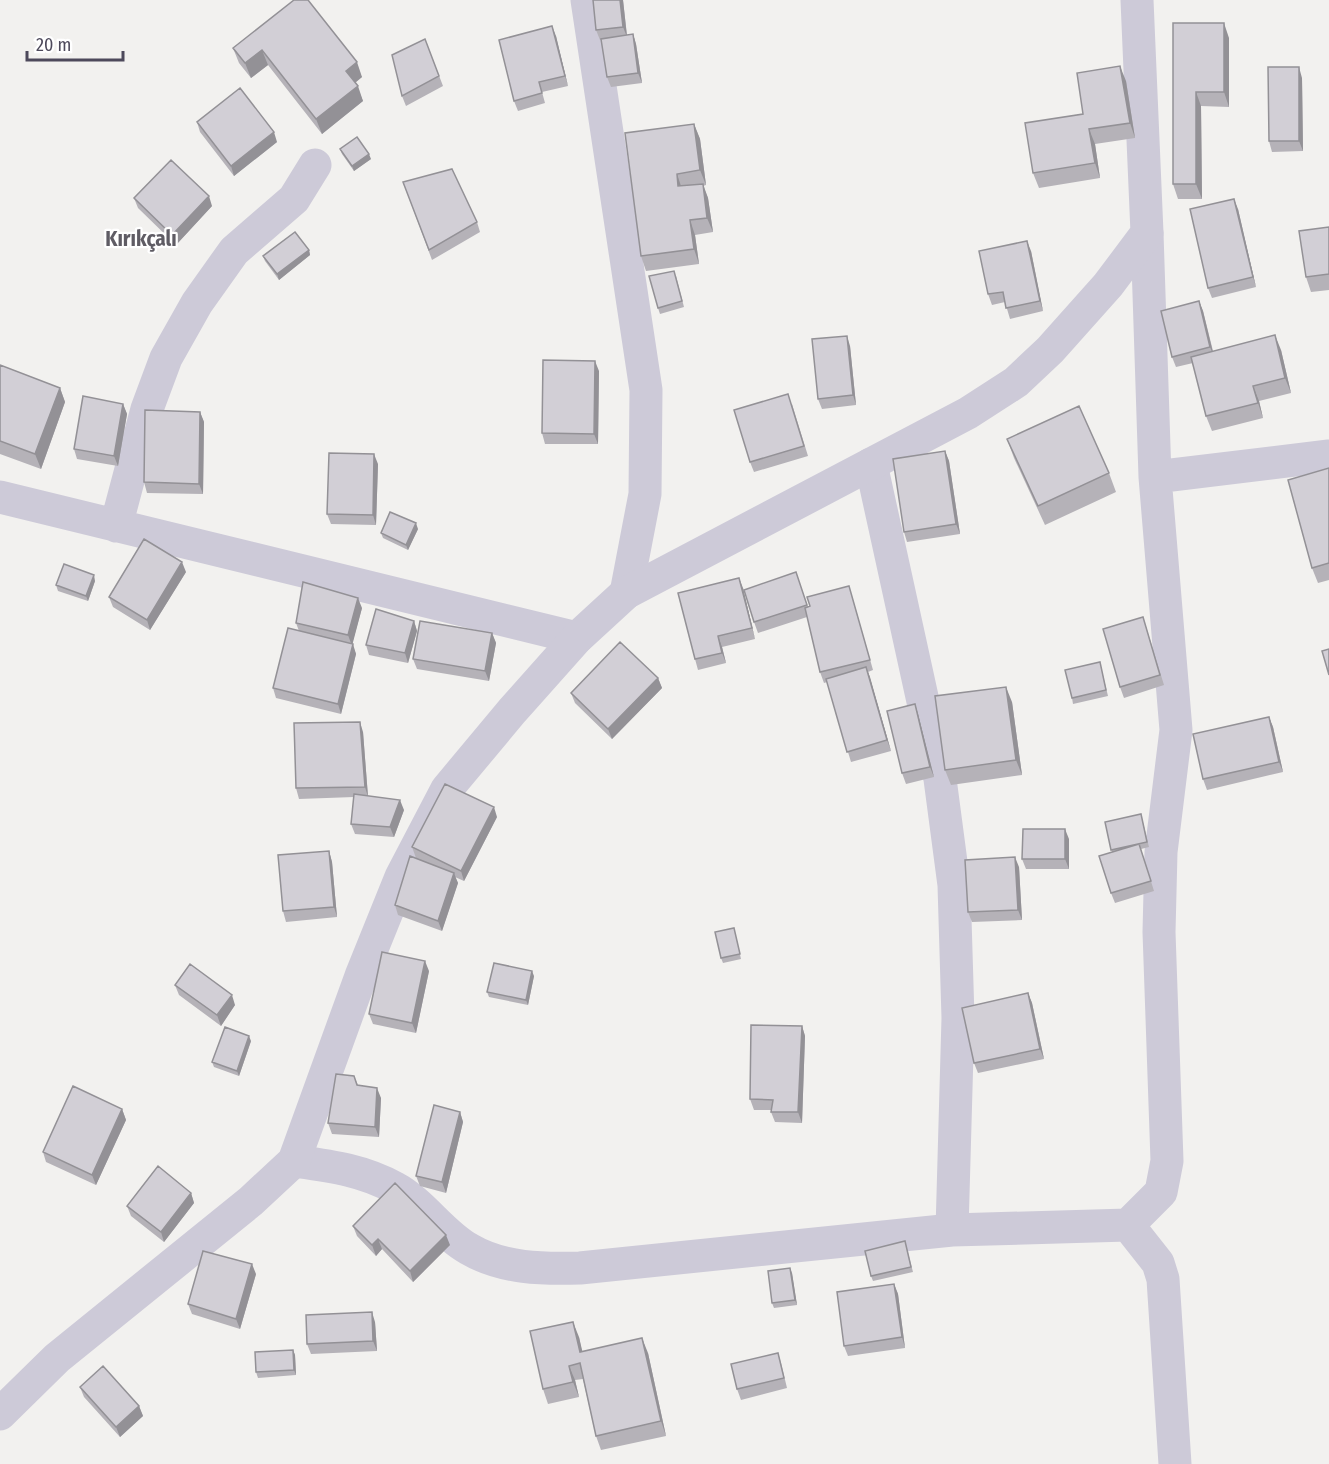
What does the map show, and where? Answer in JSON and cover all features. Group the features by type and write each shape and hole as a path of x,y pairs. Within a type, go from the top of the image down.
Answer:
{"street":[{"path":"587,0 646,390 645,494 626,593"},
{"path":"294,1161 351,1169 397,1188 468,1249 498,1260 536,1269 580,1268 952,1230 1128,1225 1161,1192 1167,1161 1159,921 1161,852 1176,730 1155,477 1137,0"},
{"path":"116,526 147,410 166,358 197,303 234,251 294,199 315,165"},
{"path":"0,1414 57,1358 251,1201 294,1161 361,976 401,877 447,789 512,711 578,638 626,593 968,413 1016,382 1076,322 1147,233"},
{"path":"1155,477 1329,456"},
{"path":"871,464 940,779 954,885 958,1018 952,1230"},
{"path":"0,497 578,638"},
{"path":"1128,1225 1158,1263 1163,1278 1174,1464"}],"building":[{"path":"294,0 308,0 357,62 346,71 358,86 316,119 262,50 245,63 233,48"},
{"path":"593,0 620,0 623,27 596,30"},
{"path":"1173,23 1224,23 1224,92 1196,92 1196,184 1173,184"},
{"path":"552,26 565,76 539,82 542,93 514,101 499,40"},
{"path":"633,34 638,73 607,77 601,39"},
{"path":"425,39 439,76 402,96 392,55"},
{"path":"1120,66 1130,123 1089,129 1095,163 1033,173 1025,123 1083,114 1077,73"},
{"path":"1268,67 1299,67 1299,141 1269,141"},
{"path":"240,88 274,132 231,166 197,122"},
{"path":"694,124 700,170 677,174 678,186 703,184 707,218 690,220 694,249 641,256 625,133"},
{"path":"357,137 369,154 352,166 340,149"},
{"path":"171,160 209,196 172,235 134,198"},
{"path":"452,169 477,222 429,250 403,182"},
{"path":"1234,199 1253,277 1208,288 1190,209"},
{"path":"1329,227 1329,274 1306,277 1299,231"},
{"path":"295,232 309,250 277,274 263,256"},
{"path":"1027,241 1040,301 1006,308 1003,292 988,294 979,251"},
{"path":"674,271 682,301 658,308 649,276"},
{"path":"1199,301 1210,347 1172,357 1161,311"},
{"path":"1275,335 1285,378 1253,386 1258,403 1206,416 1191,357"},
{"path":"847,336 853,395 818,399 812,339"},
{"path":"543,360 595,361 594,434 542,433"},
{"path":"0,365 60,388 35,454 0,441"},
{"path":"788,394 804,446 750,462 734,410"},
{"path":"83,396 123,404 114,456 74,449"},
{"path":"1079,406 1109,473 1038,506 1007,439"},
{"path":"145,410 200,412 199,484 144,482"},
{"path":"945,451 956,524 904,532 893,459"},
{"path":"329,453 374,454 373,515 327,514"},
{"path":"1329,468 1329,563 1312,568 1288,480"},
{"path":"390,512 416,523 406,545 381,533"},
{"path":"144,539 182,562 147,620 109,597"},
{"path":"64,564 94,575 86,596 56,585"},
{"path":"796,572 807,605 754,622 744,590"},
{"path":"739,578 752,628 718,636 722,653 695,659 678,593"},
{"path":"303,582 358,598 348,635 296,623"},
{"path":"849,586 870,660 820,672 805,608 810,606 807,597"},
{"path":"376,609 414,621 405,653 366,645"},
{"path":"1143,617 1160,675 1120,687 1103,629"},
{"path":"420,621 492,633 485,671 413,659"},
{"path":"288,628 353,644 338,704 273,688"},
{"path":"620,642 658,678 608,729 571,693"},
{"path":"1329,649 1329,675 1322,651"},
{"path":"1100,662 1106,690 1072,698 1065,670"},
{"path":"866,667 887,740 847,752 826,679"},
{"path":"1006,687 1016,760 945,770 935,696"},
{"path":"915,704 930,767 902,773 887,711"},
{"path":"1269,717 1279,762 1203,779 1193,734"},
{"path":"360,722 365,787 296,788 294,723"},
{"path":"445,784 494,807 461,871 412,847"},
{"path":"354,794 400,800 390,827 351,824"},
{"path":"1141,814 1147,842 1111,850 1105,822"},
{"path":"1023,829 1065,829 1065,859 1022,859"},
{"path":"1139,844 1151,881 1111,893 1099,856"},
{"path":"329,851 334,907 283,911 278,855"},
{"path":"410,856 454,873 438,921 395,905"},
{"path":"1015,857 1018,910 968,912 965,860"},
{"path":"734,928 740,954 721,958 715,932"},
{"path":"382,952 425,961 412,1023 369,1014"},
{"path":"494,963 532,971 526,1000 487,992"},
{"path":"190,964 232,995 217,1015 175,985"},
{"path":"1028,993 1040,1049 974,1063 962,1008"},
{"path":"751,1025 802,1026 798,1112 771,1112 773,1100 750,1099"},
{"path":"225,1027 249,1036 237,1071 212,1062"},
{"path":"336,1074 354,1076 357,1085 377,1088 375,1127 328,1123"},
{"path":"73,1086 122,1109 92,1175 43,1152"},
{"path":"434,1105 460,1112 442,1182 416,1176"},
{"path":"158,1166 191,1193 161,1232 127,1206"},
{"path":"395,1183 446,1235 410,1271 378,1239 372,1245 353,1226"},
{"path":"905,1241 911,1267 871,1276 865,1251"},
{"path":"203,1251 252,1264 236,1319 188,1304"},
{"path":"790,1268 795,1300 772,1303 768,1271"},
{"path":"894,1284 902,1337 844,1346 837,1292"},
{"path":"372,1312 373,1341 307,1344 306,1315"},
{"path":"573,1322 580,1352 642,1338 661,1421 596,1436 580,1363 569,1366 573,1382 543,1389 530,1331"},
{"path":"293,1350 294,1370 256,1372 255,1352"},
{"path":"778,1353 784,1378 737,1389 731,1364"},
{"path":"103,1366 139,1406 116,1427 80,1387"}],"district":[{"name":"Kırıkçalı","path":"141,239"}]}
